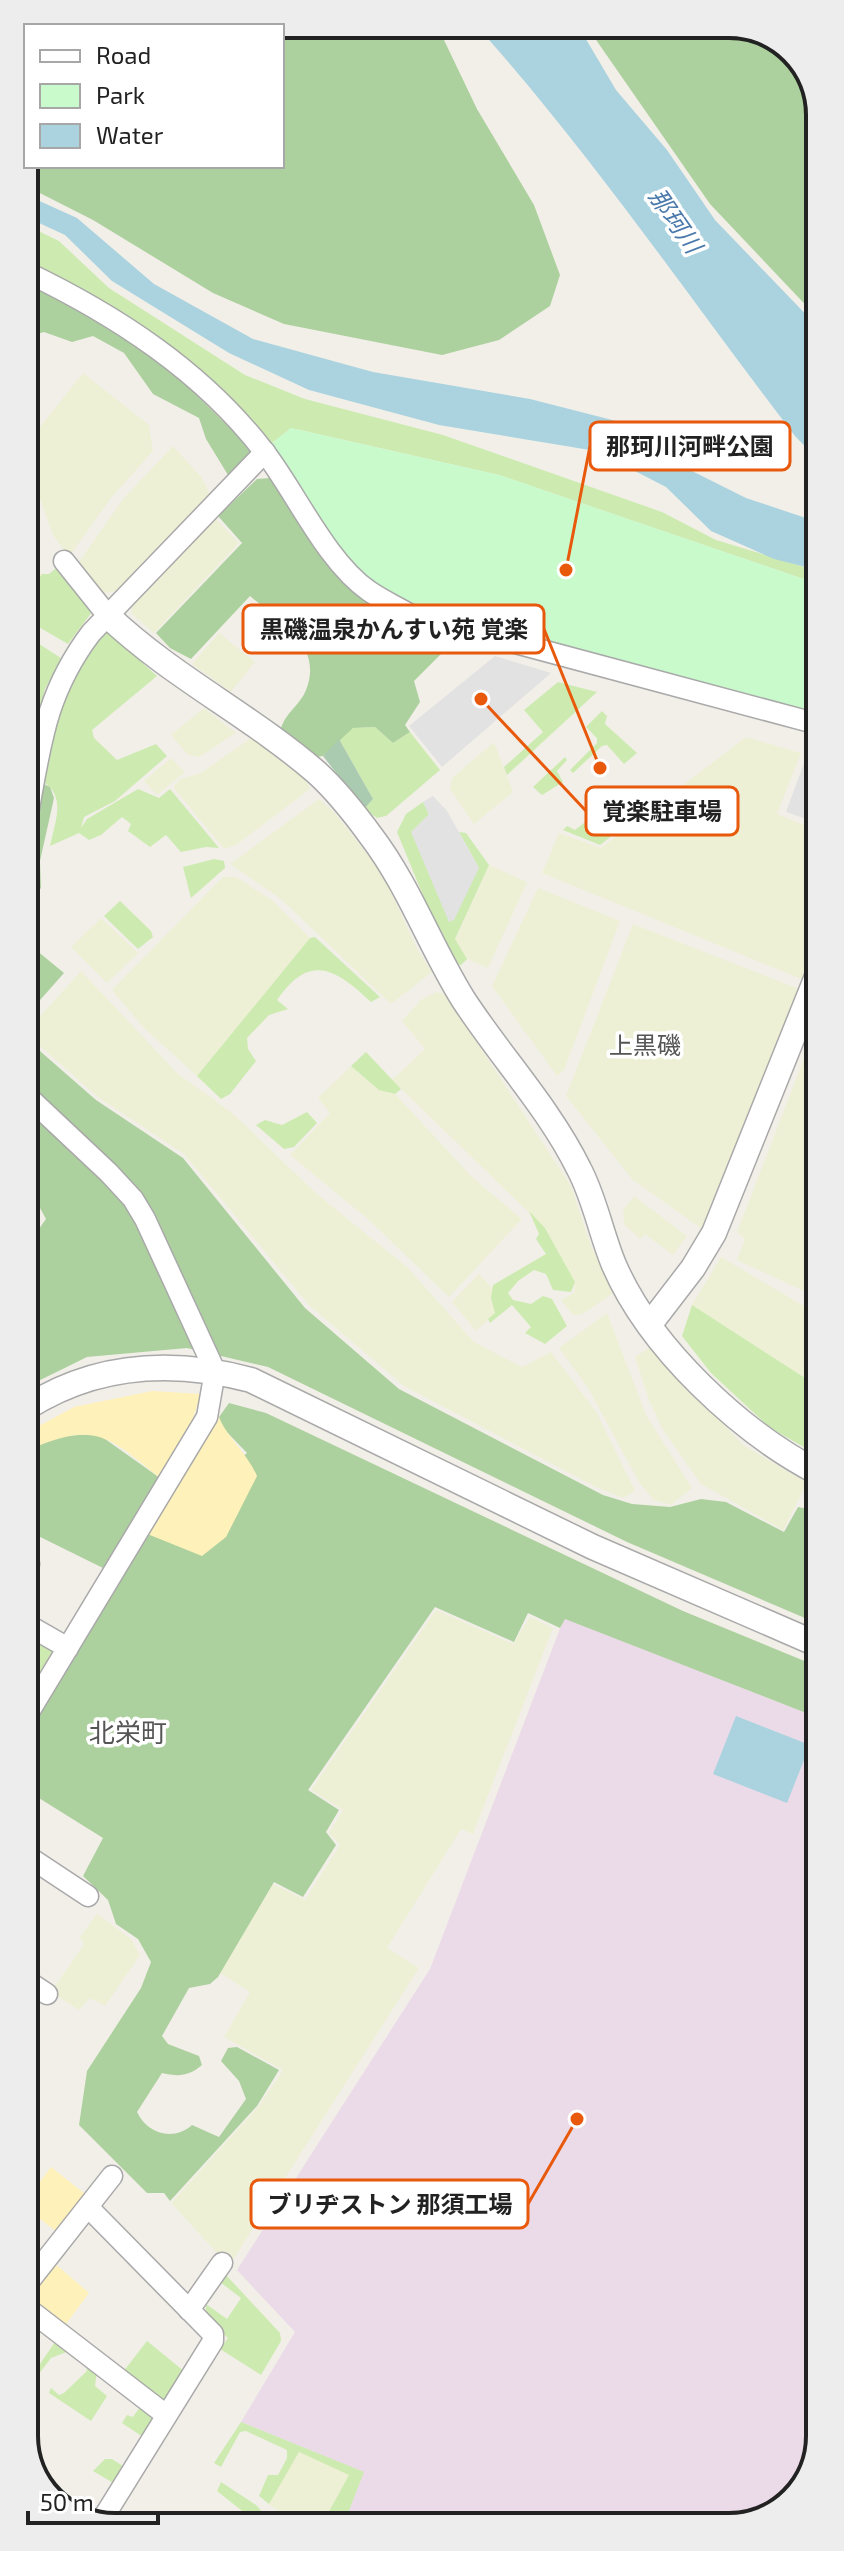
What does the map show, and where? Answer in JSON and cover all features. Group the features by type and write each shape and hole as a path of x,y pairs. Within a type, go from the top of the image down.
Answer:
{"street":[{"path":"38,278 68,292 147,340 189,373 265,452 342,565 367,590 411,615 806,721"},
{"path":"38,764 49,709 58,683 83,644 265,452"},
{"path":"64,561 108,616 160,661 315,772 371,836 393,868 436,953 465,1001 573,1158 588,1189 614,1266 650,1324 712,1395 744,1426 806,1465"},
{"path":"650,1324 693,1268 714,1233 806,1004"},
{"path":"38,1107 133,1199 215,1371 207,1417 38,1697"},
{"path":"38,1402 80,1381 116,1371 163,1365 215,1371 278,1393 593,1547 806,1639"},
{"path":"38,1631 68,1648"},
{"path":"38,1863 88,1896"},
{"path":"38,1988 47,1994"},
{"path":"38,2270 112,2176"},
{"path":"88,2207 213,2334 213,2341 107,2512"},
{"path":"189,2310 222,2263"},
{"path":"38,2316 166,2415"}],"shaded area":[{"path":"495,656 551,673 442,767 409,726"},
{"path":"806,757 806,819 786,812"},
{"path":"433,796 447,811 479,868 454,920 449,922 411,832 429,814 423,802"},
{"path":"564,1618 806,1713 806,2436 798,2470 790,2483 772,2500 759,2507 729,2513 348,2513 363,2472 241,2422 295,2332 237,2270 430,1969"}],"green space":[{"path":"284,38 440,38 444,40 477,109 534,205 560,275 550,306 499,340 442,355 284,324 213,293 93,220 38,192 38,168 284,168"},
{"path":"595,38 744,39 776,54 793,72 803,95 806,115 806,305 710,204"},
{"path":"38,231 59,241 109,288 245,375 305,399 443,435 662,512 716,540 806,567 806,580 499,475 291,428 271,444 152,335 73,284 38,268"},
{"path":"38,285 147,346 251,449 250,457 228,475 206,439 199,418 153,394 124,353 93,336 72,342 44,332 38,334"},
{"path":"83,373 149,425 153,451 111,498 69,557 53,535 38,493 38,430"},
{"path":"291,428 499,475 806,580 806,714 423,611 374,587 346,558 271,444"},
{"path":"173,446 202,478 210,494 118,591 103,593 79,562 123,499"},
{"path":"270,478 337,568 370,604 446,635 451,644 414,681 420,702 405,725 410,732 393,743 375,727 353,728 323,756 316,757 280,732 306,690 309,660 296,636 250,596 191,659 170,648 156,633 242,543 218,516 257,479"},
{"path":"214,517 239,543 154,633 132,614 131,604"},
{"path":"60,565 93,605 92,612 68,644 38,627 38,580 42,574 49,574"},
{"path":"104,628 157,676 92,730 94,738 117,760 156,744 167,756 115,801 84,817 81,828 87,819 138,789 159,798 170,789 219,848 181,852 166,835 150,847 128,831 131,824 122,817 101,835 89,840 79,833 50,846 57,802 50,787 42,781 61,693"},
{"path":"219,633 255,662 231,692 192,664"},
{"path":"38,643 61,658 45,689 38,722"},
{"path":"558,682 597,692 507,775 504,767 543,732 524,710"},
{"path":"204,708 236,733 199,757 188,755 171,735"},
{"path":"602,711 607,716 605,724 637,753 624,764 607,745 602,746 573,773 570,770 597,743 597,738 586,727"},
{"path":"375,727 393,743 410,732 440,770 386,816 377,818 364,809 373,799 339,739 353,728"},
{"path":"746,737 801,753 777,814 806,826 804,980 542,873 559,833 601,848"},
{"path":"251,738 306,780 310,789 236,845 224,849 173,787 180,779 201,773"},
{"path":"339,739 373,799 364,809 323,756"},
{"path":"494,742 513,792 474,824 450,789 452,778"},
{"path":"565,757 567,760 557,771 563,782 542,795 533,787"},
{"path":"171,758 185,772 157,795 144,781"},
{"path":"38,781 50,787 54,798 40,861 41,888 38,891"},
{"path":"319,799 333,811 383,874 417,949 432,972 391,1004 281,899 230,864"},
{"path":"642,799 649,807 600,845 563,830 567,826 575,830 589,819 588,811 592,807 610,807 619,818"},
{"path":"423,802 429,814 479,868 459,832 466,833 489,865 455,939 467,959 461,965 454,963 438,932 397,832 406,814"},
{"path":"214,859 224,861 225,868 191,898 183,867"},
{"path":"489,865 527,882 488,968 467,959 455,940"},
{"path":"223,877 236,877 273,901 310,938 197,1076 144,1028 112,990"},
{"path":"538,888 620,921 564,1070 557,1076 492,986"},
{"path":"120,901 151,931 153,937 138,949 104,916"},
{"path":"101,918 138,953 107,983 71,947"},
{"path":"633,924 799,989 702,1229 632,1179 566,1096"},
{"path":"315,937 380,997 371,1002 335,974 312,971 301,975 277,1000 288,1009 269,1015 247,1038 248,1049 256,1061 230,1094 221,1099 197,1076 310,938"},
{"path":"38,952 64,973 38,1002"},
{"path":"81,971 178,1074 231,1112 317,1194 407,1267 474,1342 522,1367 551,1352 597,1413 635,1491 623,1498 594,1486 404,1386 309,1305 184,1154 99,1098 38,1044 38,1019"},
{"path":"436,992 445,994 571,1186 591,1246 615,1292 581,1315 573,1315 561,1300 574,1293 575,1282 545,1228 392,1080 425,1049 402,1021 421,1000"},
{"path":"38,1049 96,1100 183,1158 305,1308 399,1389 603,1495 632,1504 670,1507 701,1499 726,1502 784,1532 798,1507 806,1509 806,1618 627,1542 268,1367 187,1348 87,1357 38,1381 38,1230 46,1219 40,1208"},
{"path":"366,1052 401,1089 395,1094 379,1090 351,1066"},
{"path":"806,1053 806,1292 737,1260 745,1239 737,1232"},
{"path":"351,1066 379,1090 395,1094 472,1177 522,1219 449,1297 369,1220 290,1155 330,1113 318,1098"},
{"path":"307,1112 317,1123 294,1147 284,1149 256,1125 265,1120 282,1125"},
{"path":"634,1196 687,1236 673,1255 645,1234 640,1239 624,1224 623,1210"},
{"path":"529,1211 545,1228 575,1282 571,1292 553,1290 546,1274 534,1270 508,1293 513,1300 531,1304 543,1296 552,1299 567,1326 545,1344 525,1333 531,1327 512,1305 490,1323 488,1319 495,1313 491,1298 493,1285 546,1254 536,1239 539,1234"},
{"path":"721,1257 806,1307 806,1379 692,1305"},
{"path":"479,1274 494,1290 491,1298 495,1313 476,1331 452,1302"},
{"path":"692,1305 806,1379 806,1448 769,1427 711,1373 682,1336"},
{"path":"607,1313 646,1415 692,1488 671,1505 654,1500 640,1484 588,1388 559,1348"},
{"path":"650,1347 743,1445 806,1482 783,1530 701,1484 663,1430 635,1357"},
{"path":"229,1403 266,1413 683,1611 806,1662 806,1713 565,1619 560,1628 528,1613 514,1642 435,1607 308,1790 339,1810 326,1832 336,1845 303,1897 274,1882 218,1977 210,1984 189,1988 162,2036 168,2044 199,2056 202,2065 184,2075 162,2073 137,2112 148,2126 162,2133 177,2133 192,2125 219,2137 246,2099 239,2081 221,2061 228,2048 237,2047 279,2070 257,2106 170,2201 164,2193 147,2193 79,2125 87,2071 141,1988 151,1962 138,1939 116,1924 108,1900 83,1876 103,1838 38,1797 38,1706 145,1533 247,1453 222,1427 219,1417"},
{"path":"98,1434 160,1478 103,1568 38,1536 38,1446 59,1436"},
{"path":"436,1610 513,1644 530,1617 553,1628 473,1834 461,1829 387,1948 419,1968 229,2266 171,2203 258,2107 283,2070 224,2037 250,1992 220,1973 273,1884 305,1900 340,1845 329,1833 343,1810 311,1790"},
{"path":"38,1641 54,1650 38,1675"},
{"path":"97,1914 131,1939 140,1955 105,2006 90,1998 79,2010 57,1996 54,1988 84,1944 80,1937"},
{"path":"226,2275 280,2333 281,2341 261,2375 220,2349 228,2338 206,2320 206,2304 227,2319 241,2298 220,2282"},
{"path":"57,2339 97,2370 95,2386 107,2396 91,2421 49,2393 51,2388 59,2395 64,2393 87,2371 86,2364 69,2351 51,2358 38,2375 38,2367"},
{"path":"147,2341 185,2372 162,2405 123,2372"},
{"path":"142,2404 152,2413 155,2421 143,2437 122,2423 127,2415 133,2417"},
{"path":"241,2422 364,2472 348,2513 328,2513 349,2475 299,2452 269,2504 259,2496 268,2475 278,2475 287,2458 287,2450 246,2431 240,2432 221,2467 214,2463"},
{"path":"299,2452 350,2475 328,2513 281,2513 269,2504"},
{"path":"105,2459 112,2459 126,2468 115,2484 93,2471"},
{"path":"221,2482 263,2513 245,2513 217,2491"}],"sand":[{"path":"152,1391 201,1394 190,1427 160,1478 126,1451 98,1437 68,1436 38,1446 38,1426 74,1407"},
{"path":"219,1417 257,1476 226,1537 202,1556 145,1533"},
{"path":"51,2167 85,2194 57,2232 38,2217 38,2184"},
{"path":"53,2262 89,2293 63,2328 38,2308 38,2280"}],"water":[{"name":"那珂川","path":"487,38 585,38 616,90 667,150 715,220 806,315 806,448 639,227"},
{"path":"38,200 77,218 154,284 253,339 373,372 530,399 616,421 684,467 746,498 806,518 806,567 774,559 711,531 666,487 596,451 439,425 309,390 229,353 112,281 65,235 38,222"},
{"path":"736,1716 806,1743 806,1755 787,1803 713,1774"}],"place":[{"name":"那珂川河畔公園","path":"566,570"},
{"name":"覚楽駐車場","path":"481,699"},
{"name":"黒磯温泉かんすい苑 覚楽","path":"600,768"},
{"name":"ブリヂストン 那須工場","path":"577,2119"}],"district":[{"name":"上黒磯","path":"645,1046"},
{"name":"北栄町","path":"128,1733"}]}
